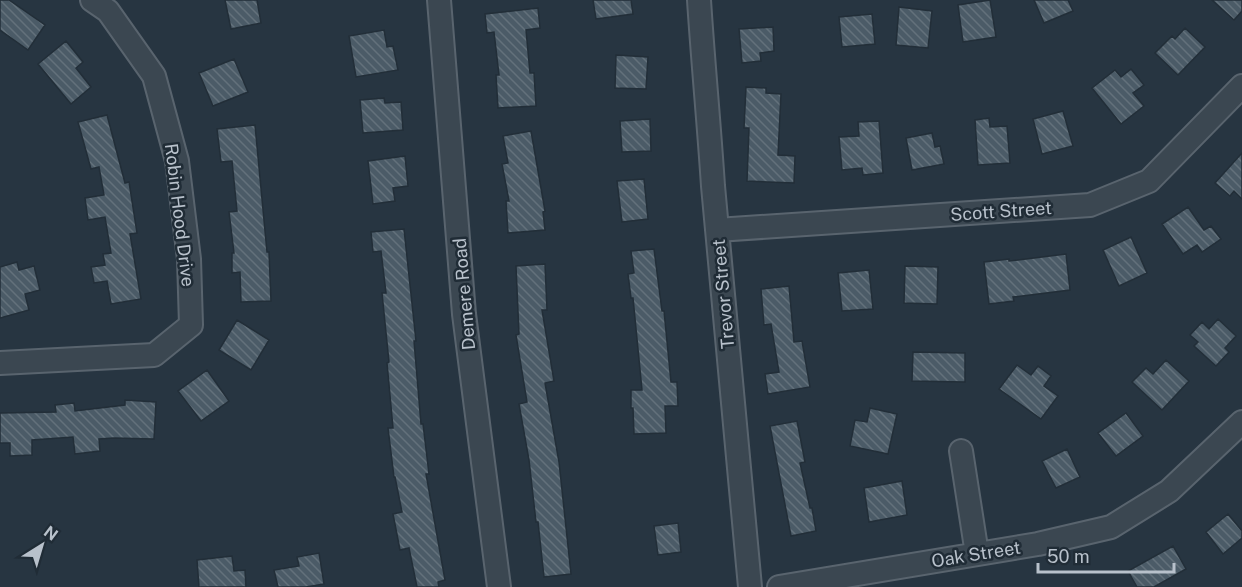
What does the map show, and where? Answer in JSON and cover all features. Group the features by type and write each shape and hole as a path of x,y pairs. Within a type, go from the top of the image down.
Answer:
{"street":[{"name":"Robin Hood Drive","path":"0,363 154,355 191,325 189,259 177,161 154,76 108,11 92,0"},
{"name":"Demere Road","path":"439,0 464,314 499,587"},
{"name":"Trevor Street","path":"699,0 710,126 712,186 750,587"},
{"name":"Scott Street","path":"717,230 1090,205 1149,181 1242,86"},
{"name":"Oak Street","path":"779,587 1038,544 1112,527 1169,491 1242,422"},
{"path":"962,451 977,554"}],"building":[{"path":"0,0 9,0 45,25 28,50 0,30"},
{"path":"225,0 257,0 261,23 231,29"},
{"path":"593,0 631,0 633,14 596,19"},
{"path":"990,0 996,37 963,42 958,5"},
{"path":"1034,0 1068,0 1073,11 1044,23"},
{"path":"1212,0 1242,0 1242,11 1234,20"},
{"path":"899,7 932,11 928,48 896,45"},
{"path":"538,8 540,28 526,30 530,73 534,73 536,106 498,108 496,75 499,75 494,32 487,33 485,14"},
{"path":"872,14 875,44 842,47 839,17"},
{"path":"773,27 774,51 760,53 761,61 742,63 739,29"},
{"path":"1185,28 1205,47 1178,75 1155,53 1172,36 1175,39"},
{"path":"384,30 387,47 393,46 398,70 356,77 349,36"},
{"path":"66,41 83,62 76,68 91,87 71,104 38,64"},
{"path":"616,55 648,57 646,89 615,88"},
{"path":"234,59 248,92 213,106 199,73"},
{"path":"1131,69 1144,85 1133,93 1144,106 1121,124 1092,88 1115,70 1121,77"},
{"path":"746,87 766,88 766,93 781,94 778,155 795,156 794,183 747,181 749,128 744,128"},
{"path":"384,98 385,103 401,102 403,130 363,133 360,100"},
{"path":"1063,111 1073,146 1042,154 1033,119"},
{"path":"107,115 125,183 129,182 137,233 130,234 141,299 111,304 107,281 94,283 91,267 105,265 103,254 111,253 105,217 88,220 85,198 104,195 99,167 91,169 78,122"},
{"path":"989,118 990,127 1007,126 1010,163 978,165 975,120"},
{"path":"650,119 651,151 622,152 620,121"},
{"path":"879,121 883,173 863,175 862,168 842,170 839,137 859,136 858,122"},
{"path":"255,125 267,252 269,252 271,301 241,302 240,272 232,273 232,253 234,253 229,212 237,211 232,161 221,162 217,129"},
{"path":"531,131 545,211 543,212 545,230 508,233 506,201 509,201 502,164 508,163 503,136"},
{"path":"932,133 935,147 940,146 944,164 912,170 906,138"},
{"path":"1242,153 1242,199 1234,191 1230,196 1215,183"},
{"path":"405,156 408,186 393,188 395,201 373,204 368,161"},
{"path":"644,179 648,219 622,222 617,181"},
{"path":"1188,207 1204,230 1211,226 1221,239 1202,252 1197,245 1183,254 1162,224"},
{"path":"404,229 416,341 414,341 421,424 423,424 429,474 426,474 445,580 438,582 439,587 417,587 409,548 400,550 393,514 402,512 394,477 388,428 393,428 382,293 386,293 381,251 373,252 371,232"},
{"path":"1131,237 1147,273 1119,286 1103,250"},
{"path":"654,249 662,311 664,311 671,382 677,382 678,406 665,406 666,433 634,434 631,390 642,390 633,298 631,298 628,274 634,273 631,251"},
{"path":"1066,254 1070,290 1013,297 1014,301 989,304 984,262"},
{"path":"17,262 19,270 34,266 40,290 25,294 29,310 0,318 0,267"},
{"path":"545,264 547,310 542,310 554,381 545,383 559,462 571,574 544,577 538,522 536,522 529,460 519,404 527,402 516,335 519,334 516,266"},
{"path":"905,266 938,267 937,304 904,303"},
{"path":"869,270 873,309 842,311 838,273"},
{"path":"789,286 794,342 802,341 810,387 768,394 765,374 779,372 771,324 764,325 761,289"},
{"path":"1218,319 1236,336 1225,348 1229,352 1216,366 1194,346 1198,342 1190,335 1202,322 1209,329"},
{"path":"237,320 269,340 251,370 219,350"},
{"path":"913,352 965,353 965,382 912,381"},
{"path":"1166,360 1189,381 1162,410 1132,382 1146,368 1153,374"},
{"path":"1017,365 1031,375 1038,366 1051,376 1044,386 1058,396 1041,419 999,389"},
{"path":"207,370 229,401 201,421 178,391"},
{"path":"125,400 156,402 154,439 99,439 100,451 75,454 73,437 32,440 32,455 10,456 10,443 0,443 0,413 56,412 55,405 74,403 75,411 125,405"},
{"path":"870,408 897,414 888,454 850,446 855,420 867,422"},
{"path":"1126,413 1143,436 1116,456 1098,433"},
{"path":"797,421 805,462 800,463 816,531 791,536 770,426"},
{"path":"1067,449 1080,477 1056,488 1042,461"},
{"path":"902,481 907,515 869,522 864,488"},
{"path":"1228,514 1242,531 1242,538 1223,554 1206,532"},
{"path":"678,523 681,552 658,555 654,526"},
{"path":"1173,546 1186,569 1154,587 1137,587 1128,571"},
{"path":"319,553 324,584 306,587 278,587 274,570 299,566 297,557"},
{"path":"232,556 234,571 245,570 246,587 199,587 197,560"}]}
